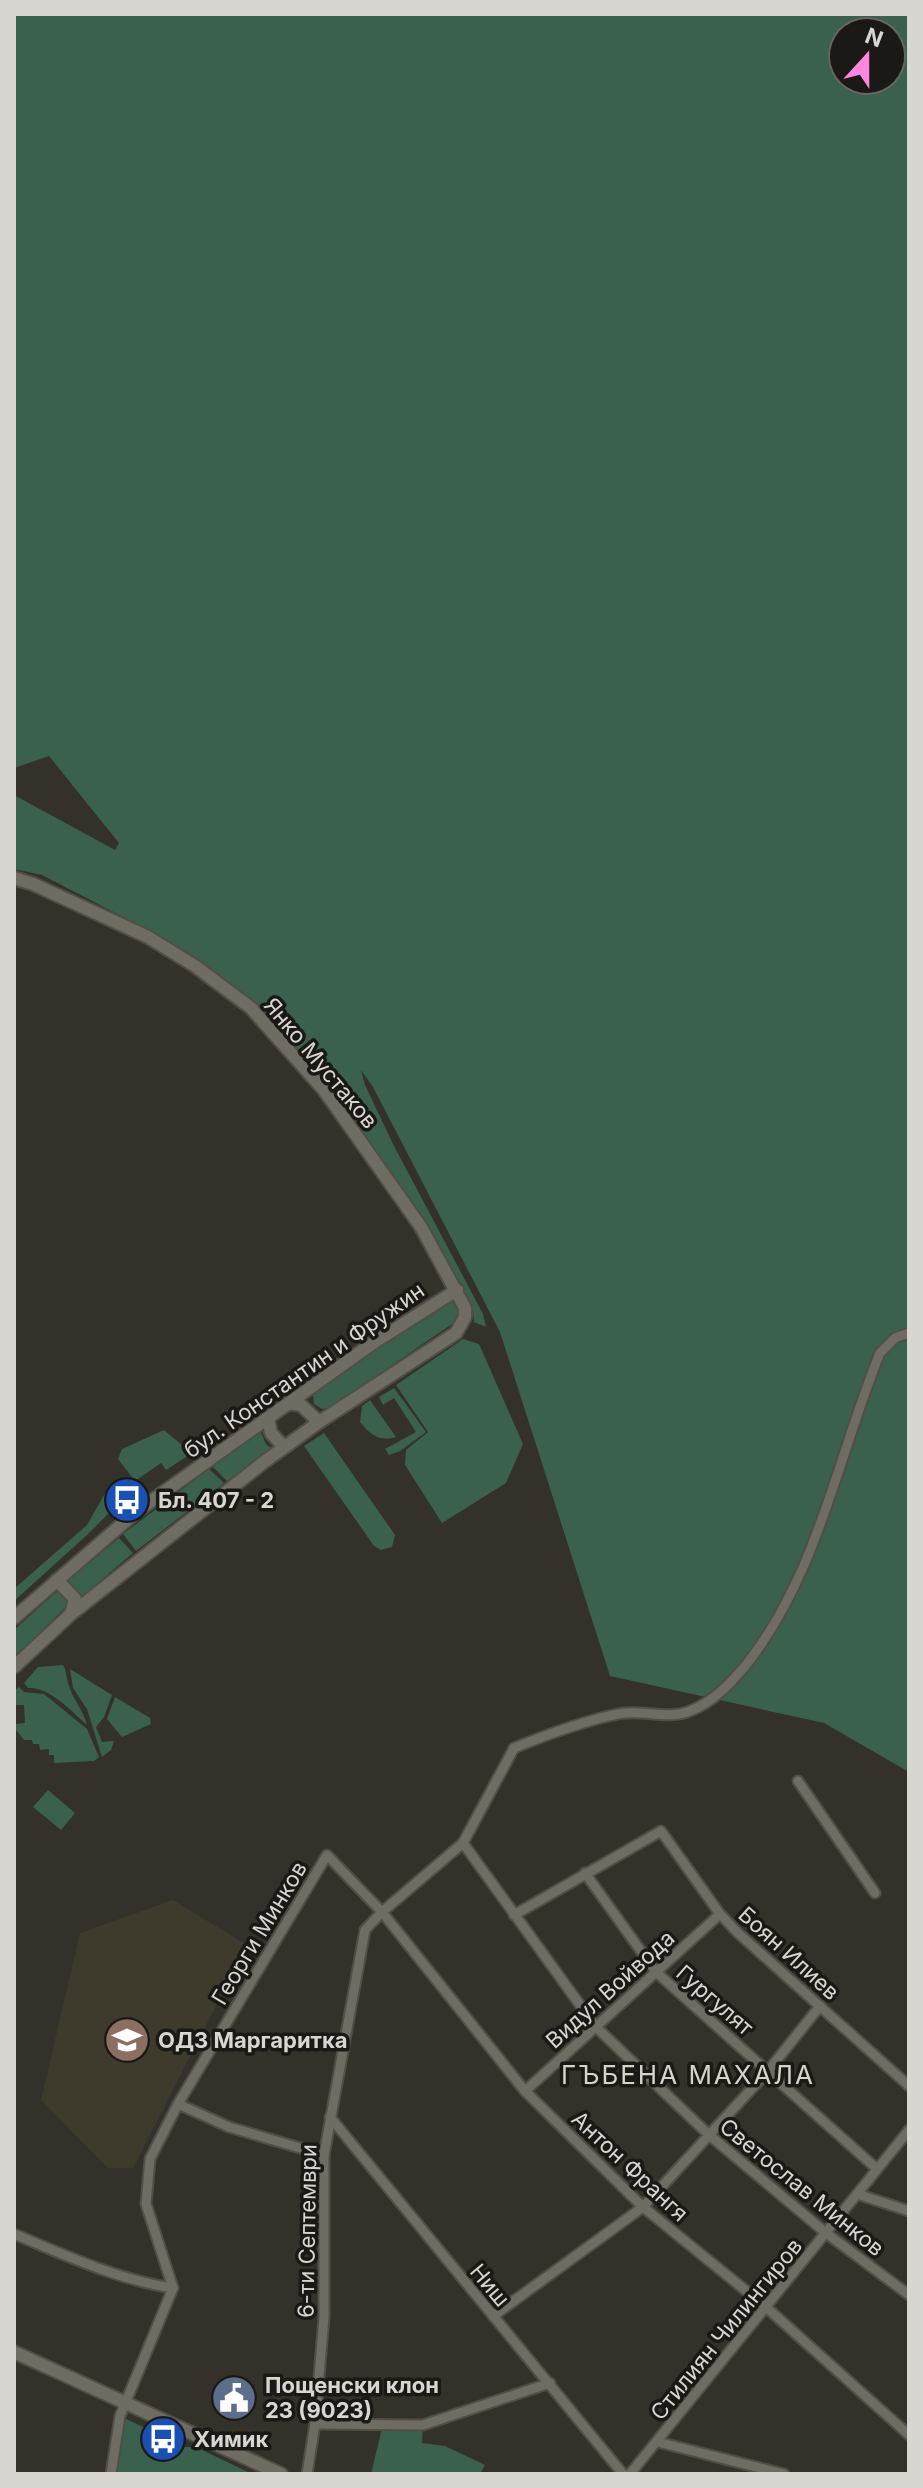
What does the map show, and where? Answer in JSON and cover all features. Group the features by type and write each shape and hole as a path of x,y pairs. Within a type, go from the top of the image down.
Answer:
{"street":[{"name":"Янко Мустаков","path":"14,878 148,937 195,966 251,1008 324,1090 355,1131 421,1227 457,1290"},
{"name":"бул. Константин и Фружин","path":"14,1618 136,1512 373,1343 457,1290 465,1308 465,1317 456,1333 305,1432"},
{"path":"463,1843 514,1748 620,1713 685,1713 708,1704 736,1677 763,1642 794,1589 821,1527 880,1353 895,1338 909,1333"},
{"path":"289,1403 297,1403 319,1422"},
{"path":"14,1667 71,1614 305,1432 308,1424 306,1409"},
{"path":"268,1418 271,1433 284,1447"},
{"path":"57,1580 75,1599 71,1614"},
{"path":"798,1781 875,1893"},
{"name":"Боян Илиев","path":"585,1873 661,1831 720,1914 909,2086"},
{"name":"6-ти Септември","path":"307,2474 315,2424 324,2317 324,2155 365,1930 463,1843"},
{"name":"Светослав Минков","path":"463,1843 596,2027 708,2134 826,2233 909,2295"},
{"name":"Антон Франгя","path":"327,1855 382,1912 525,2091 643,2207 766,2307 909,2435"},
{"name":"Георги Минков","path":"173,2288 146,2204 150,2159 178,2104 327,1855"},
{"path":"514,1915 585,1873"},
{"name":"Гургулят","path":"585,1873 656,1972 877,2169"},
{"name":"Видул Войвода","path":"525,2091 720,1914"},
{"path":"493,2316 643,2207 768,2071 820,2006"},
{"path":"178,2104 229,2127 324,2155"},
{"name":"Ниш","path":"330,2117 623,2474"},
{"name":"Стилиян Чилингиров","path":"630,2474 909,2130"},
{"path":"857,2194 909,2211"},
{"path":"14,2234 90,2265 173,2288 124,2405 113,2447 111,2474"},
{"path":"14,2352 124,2405 281,2474"},
{"path":"315,2424 423,2425 550,2383"},
{"path":"658,2442 784,2474"}],"shaded area":[{"name":"ОДЗ Маргаритка","path":"173,1900 247,1945 133,2168 108,2168 41,2100 80,1933"}],"green space":[{"path":"14,14 909,14 909,1772 824,1723 610,1676 500,1332 373,1087 361,1070 393,1144 483,1314 486,1327 474,1322 473,1310 373,1152 252,1006 148,930 42,875 14,869 14,795 115,850 119,843 49,756 14,768"},
{"path":"448,1301 454,1301 462,1310 458,1320 329,1408 322,1409 314,1404 316,1389"},
{"path":"463,1339 479,1344 523,1444 506,1483 442,1523 405,1465 406,1450 428,1432 396,1385"},
{"path":"394,1388 426,1432 400,1451 389,1455 385,1449 416,1432 394,1398 383,1405 379,1397"},
{"path":"370,1400 396,1437 385,1439 376,1436 360,1422 362,1406"},
{"path":"164,1430 188,1450 186,1457 166,1470 161,1463 135,1481 118,1459 122,1449"},
{"path":"260,1430 266,1444 272,1449 227,1481 213,1467"},
{"path":"324,1433 395,1535 392,1547 381,1550 374,1546 304,1446"},
{"path":"209,1469 224,1483 136,1551 123,1534"},
{"path":"123,1484 129,1493 14,1601 14,1589 87,1525 108,1488 115,1492"},
{"path":"119,1538 133,1553 80,1598 65,1583"},
{"path":"60,1591 69,1596 68,1605 14,1658 14,1630"},
{"path":"63,1665 87,1725 52,1696 28,1688 24,1683 38,1667"},
{"path":"70,1669 112,1695 104,1717 96,1727 102,1742 114,1741 111,1750 102,1757 87,1709 73,1688"},
{"path":"19,1687 24,1692 44,1694 87,1729 99,1757 94,1761 54,1763 54,1755 49,1755 49,1749 40,1750 39,1744 24,1740 16,1730 16,1724 25,1723 24,1705 14,1705 14,1691"},
{"path":"115,1697 150,1718 151,1724 122,1737 107,1719"},
{"path":"48,1790 75,1813 61,1830 33,1807"},
{"path":"120,2416 185,2447 196,2447 252,2474 111,2474"},
{"path":"383,2424 423,2425 422,2443 445,2446 485,2465 480,2474 371,2474"}],"place":[{"name":"Бл. 407 - 2","path":"127,1500"},
{"name":"ОДЗ Маргаритка","path":"127,2040"},
{"name":"Пощенски клон 23 (9023)","path":"234,2398"},
{"name":"Химик","path":"163,2439"}],"district":[{"name":"ГЪБЕНА МАХАЛА","path":"688,2075"}]}
